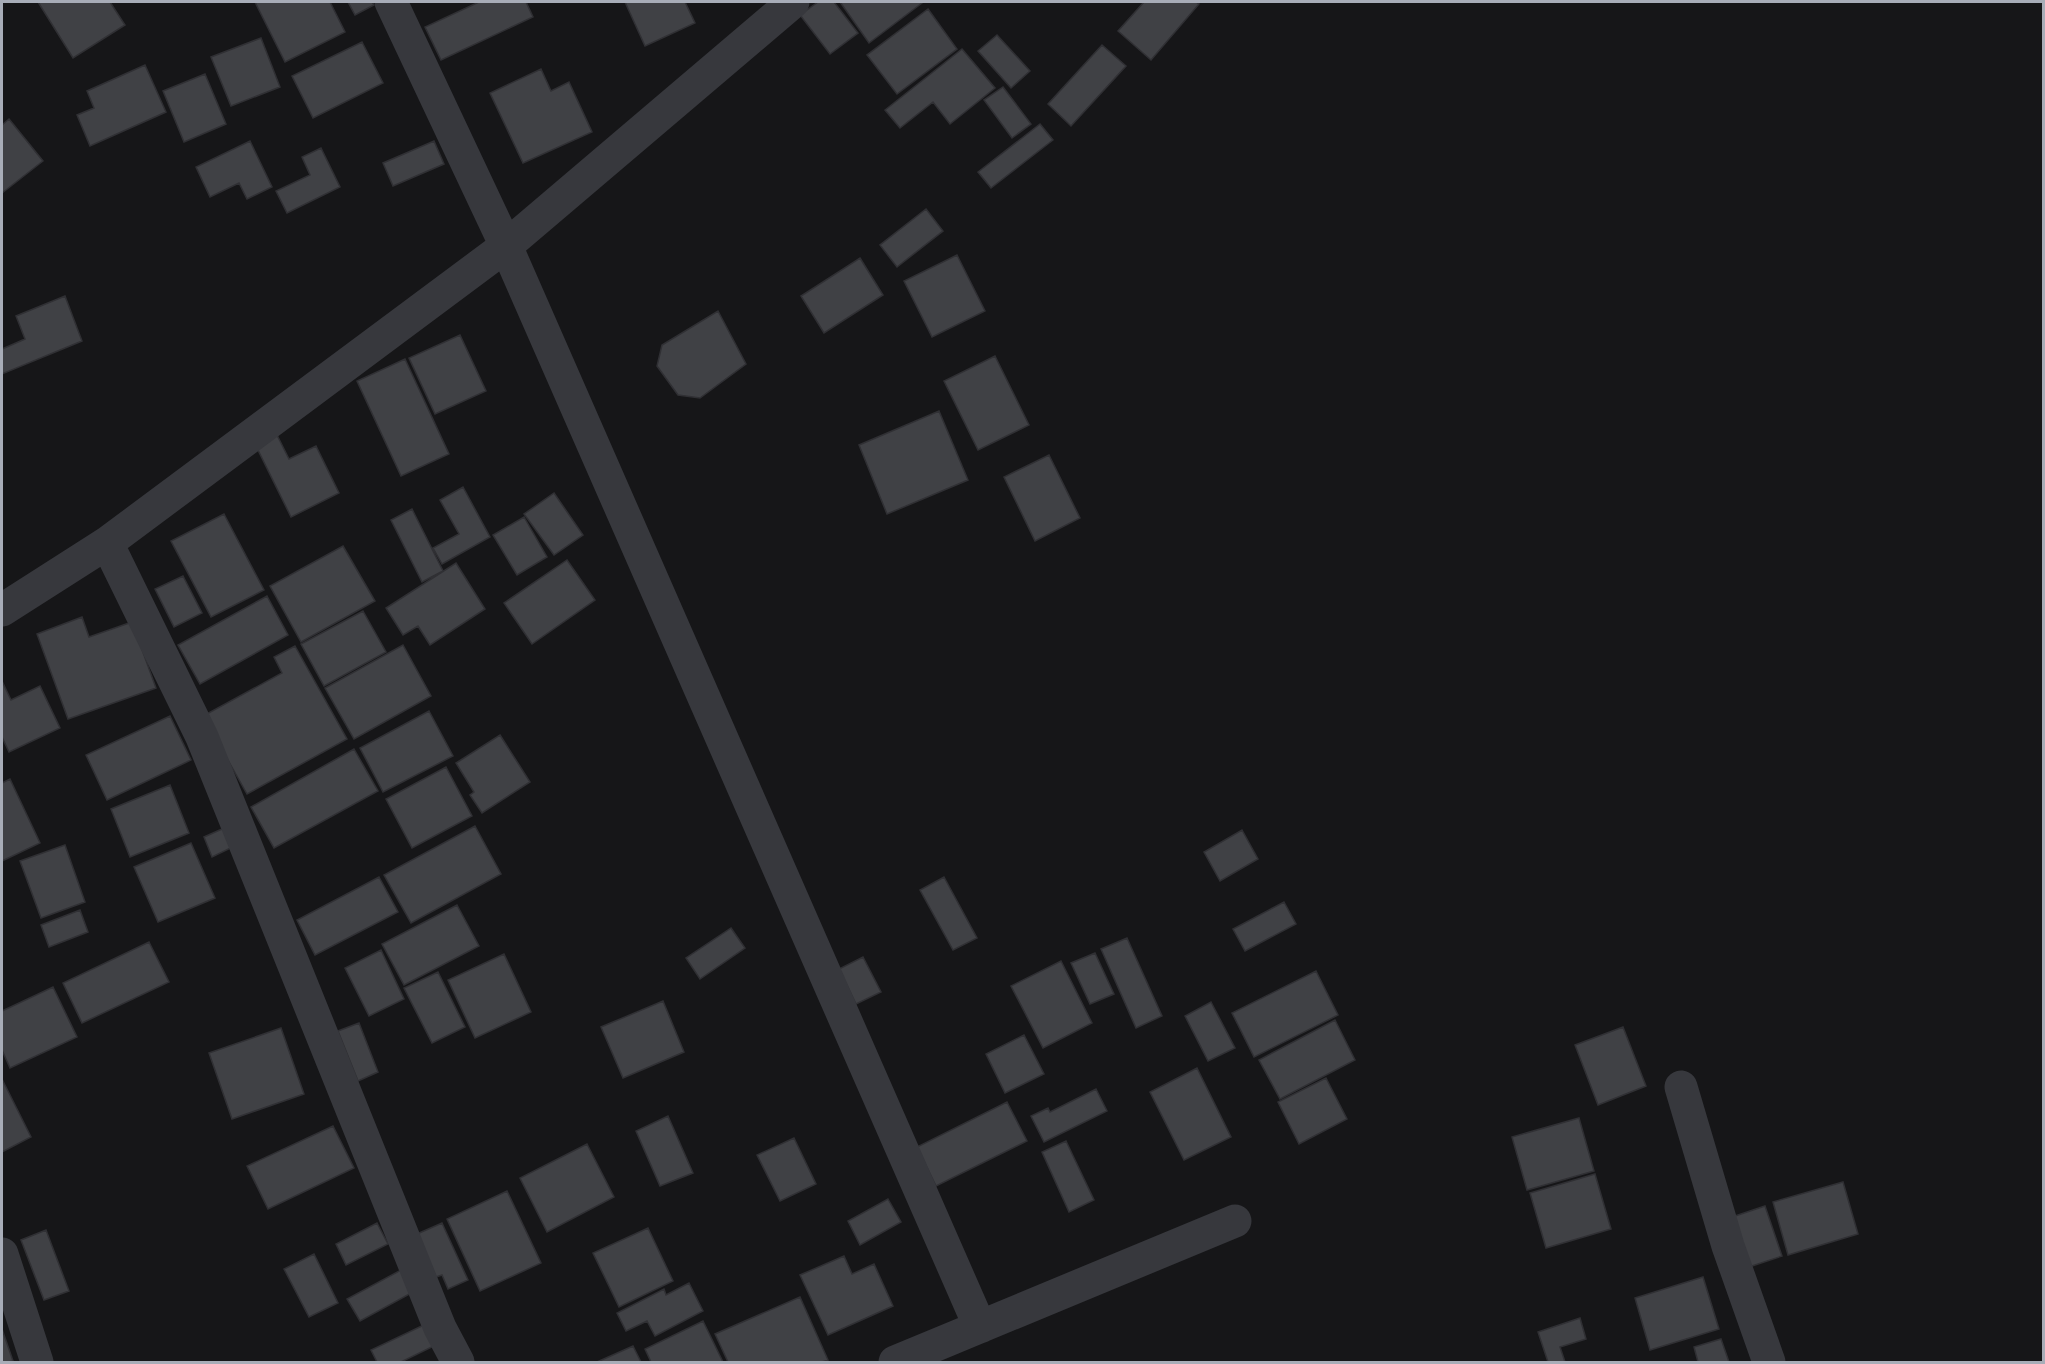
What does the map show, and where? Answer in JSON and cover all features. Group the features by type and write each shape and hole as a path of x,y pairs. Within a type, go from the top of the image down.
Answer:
{"street":[{"path":"392,2 506,246 980,1327"},
{"path":"2,610 107,543 506,246 793,2"},
{"path":"107,543 202,737 435,1317 458,1362"},
{"path":"1681,1088 1728,1246 1769,1362"},
{"path":"895,1362 1234,1221"},
{"path":"2,1254 37,1362"}],"building":[{"path":"38,2 110,2 125,25 73,58"},
{"path":"255,2 330,2 345,32 285,62"},
{"path":"348,2 372,2 374,5 355,15"},
{"path":"479,2 526,2 533,17 441,60 425,27"},
{"path":"625,2 685,2 695,23 645,46"},
{"path":"818,2 834,2 858,33 830,54 800,15"},
{"path":"840,2 921,2 922,3 869,43"},
{"path":"1144,2 1196,2 1199,4 1151,60 1118,31"},
{"path":"928,9 957,49 897,94 867,55"},
{"path":"997,35 1030,71 1011,88 978,51"},
{"path":"261,38 280,87 231,106 211,57"},
{"path":"362,42 383,83 313,118 292,76"},
{"path":"1102,45 1126,66 1071,126 1048,104"},
{"path":"962,49 995,88 950,124 933,102 900,128 885,110"},
{"path":"145,65 166,112 90,146 77,115 94,108 87,91"},
{"path":"541,69 551,91 569,82 592,132 523,163 490,93"},
{"path":"205,74 226,124 184,142 163,91"},
{"path":"1003,87 1031,124 1012,138 984,100"},
{"path":"9,119 43,161 2,193 2,125"},
{"path":"1040,124 1053,140 991,188 978,172"},
{"path":"250,141 272,187 247,199 239,183 210,197 196,167"},
{"path":"434,141 444,164 393,186 383,163"},
{"path":"321,148 340,187 287,213 276,191 310,175 302,157"},
{"path":"926,209 943,231 897,267 880,245"},
{"path":"957,255 985,311 932,337 904,281"},
{"path":"860,258 883,295 824,333 801,296"},
{"path":"65,296 82,341 2,374 2,349 25,339 16,316"},
{"path":"718,311 746,364 700,398 678,395 657,366 662,345"},
{"path":"460,335 486,391 435,414 409,358"},
{"path":"995,356 1029,425 978,450 944,381"},
{"path":"405,359 449,454 401,476 357,381"},
{"path":"939,411 968,480 887,514 859,445"},
{"path":"277,435 289,459 316,446 339,493 291,517 256,446"},
{"path":"1049,455 1080,518 1035,541 1004,477"},
{"path":"463,487 490,537 442,564 433,548 459,534 440,500"},
{"path":"554,493 583,535 554,555 524,514"},
{"path":"412,509 443,571 422,582 391,520"},
{"path":"224,514 264,590 211,617 171,541"},
{"path":"524,517 547,557 517,575 493,535"},
{"path":"343,546 375,601 301,642 270,586"},
{"path":"567,560 595,600 532,644 504,603"},
{"path":"456,563 485,609 430,645 418,626 403,635 386,608"},
{"path":"183,576 202,613 174,627 155,589"},
{"path":"267,596 288,635 200,684 178,645"},
{"path":"363,611 386,652 324,686 301,644"},
{"path":"82,617 89,637 132,622 156,688 68,719 37,634"},
{"path":"403,645 431,696 354,739 325,688"},
{"path":"295,646 347,739 247,794 203,716 282,673 274,657"},
{"path":"2,681 11,700 40,686 60,728 9,752 2,737"},
{"path":"429,711 453,756 383,792 360,748"},
{"path":"170,716 191,760 107,800 86,755"},
{"path":"500,735 530,782 482,813 470,795 474,792 456,763"},
{"path":"354,749 378,791 274,848 251,807"},
{"path":"446,767 472,816 412,848 386,799"},
{"path":"10,779 40,843 2,861 2,783"},
{"path":"170,785 189,833 130,857 111,809"},
{"path":"231,825 239,844 212,857 204,837"},
{"path":"475,826 501,874 411,923 384,875"},
{"path":"1242,830 1258,859 1220,881 1204,852"},
{"path":"191,843 215,898 158,922 134,867"},
{"path":"65,845 85,902 41,918 20,861"},
{"path":"379,877 398,912 315,955 297,920"},
{"path":"944,877 977,938 953,950 920,890"},
{"path":"1284,902 1296,924 1245,951 1233,929"},
{"path":"457,905 479,946 404,985 382,944"},
{"path":"80,910 88,932 49,947 41,925"},
{"path":"731,928 745,948 700,979 686,958"},
{"path":"1127,938 1162,1016 1136,1028 1101,949"},
{"path":"149,942 169,982 82,1023 63,983"},
{"path":"381,950 404,999 369,1016 345,968"},
{"path":"1095,953 1114,994 1090,1004 1071,963"},
{"path":"504,954 531,1012 475,1038 448,980"},
{"path":"863,957 881,992 856,1004 839,969"},
{"path":"1061,961 1092,1023 1043,1048 1011,986"},
{"path":"1316,971 1338,1015 1254,1057 1232,1013"},
{"path":"438,972 465,1027 432,1043 404,988"},
{"path":"53,987 77,1037 10,1068 2,1050 2,1011"},
{"path":"663,1001 684,1052 623,1078 601,1027"},
{"path":"1211,1002 1235,1048 1208,1061 1185,1016"},
{"path":"1335,1020 1355,1060 1280,1099 1259,1060"},
{"path":"359,1023 378,1072 358,1081 338,1031"},
{"path":"1623,1027 1646,1086 1598,1105 1575,1045"},
{"path":"281,1028 304,1094 232,1119 209,1053"},
{"path":"1024,1035 1044,1074 1005,1093 986,1054"},
{"path":"1197,1068 1231,1137 1184,1160 1150,1092"},
{"path":"1326,1078 1347,1119 1299,1144 1278,1102"},
{"path":"2,1079 31,1137 2,1152"},
{"path":"1096,1089 1107,1111 1044,1142 1031,1116 1048,1108 1050,1112"},
{"path":"1007,1102 1027,1141 936,1186 917,1147"},
{"path":"668,1116 693,1173 660,1186 636,1131"},
{"path":"1579,1118 1594,1171 1527,1190 1512,1137"},
{"path":"333,1126 354,1168 268,1209 247,1166"},
{"path":"794,1138 816,1184 780,1201 757,1155"},
{"path":"1066,1141 1094,1200 1069,1212 1042,1152"},
{"path":"587,1144 614,1197 547,1232 520,1178"},
{"path":"1595,1174 1611,1229 1546,1248 1530,1193"},
{"path":"1843,1182 1858,1234 1788,1255 1773,1202"},
{"path":"507,1191 541,1263 480,1291 447,1219"},
{"path":"888,1199 901,1222 860,1245 848,1221"},
{"path":"1765,1206 1782,1256 1749,1267 1732,1217"},
{"path":"377,1223 388,1244 346,1265 336,1244"},
{"path":"442,1223 468,1280 448,1289 442,1275 436,1277 417,1234"},
{"path":"648,1228 673,1281 619,1307 593,1253"},
{"path":"46,1230 69,1291 44,1300 21,1240"},
{"path":"314,1254 338,1303 309,1317 284,1269"},
{"path":"844,1256 852,1274 874,1264 893,1306 828,1335 800,1275"},
{"path":"403,1269 415,1291 360,1321 347,1299"},
{"path":"1703,1277 1719,1329 1650,1350 1635,1298"},
{"path":"689,1283 703,1311 655,1336 647,1321 626,1331 617,1313 664,1289 666,1295"},
{"path":"800,1297 828,1360 822,1362 728,1362 715,1334"},
{"path":"1580,1318 1586,1339 1560,1347 1565,1362 1548,1362 1538,1332"},
{"path":"703,1321 723,1362 651,1362 645,1349"},
{"path":"428,1323 438,1344 401,1362 377,1362 371,1350"},
{"path":"2,1329 13,1361 2,1362"},
{"path":"1721,1339 1729,1362 1698,1362 1694,1347"},
{"path":"633,1346 641,1362 597,1362"}]}
